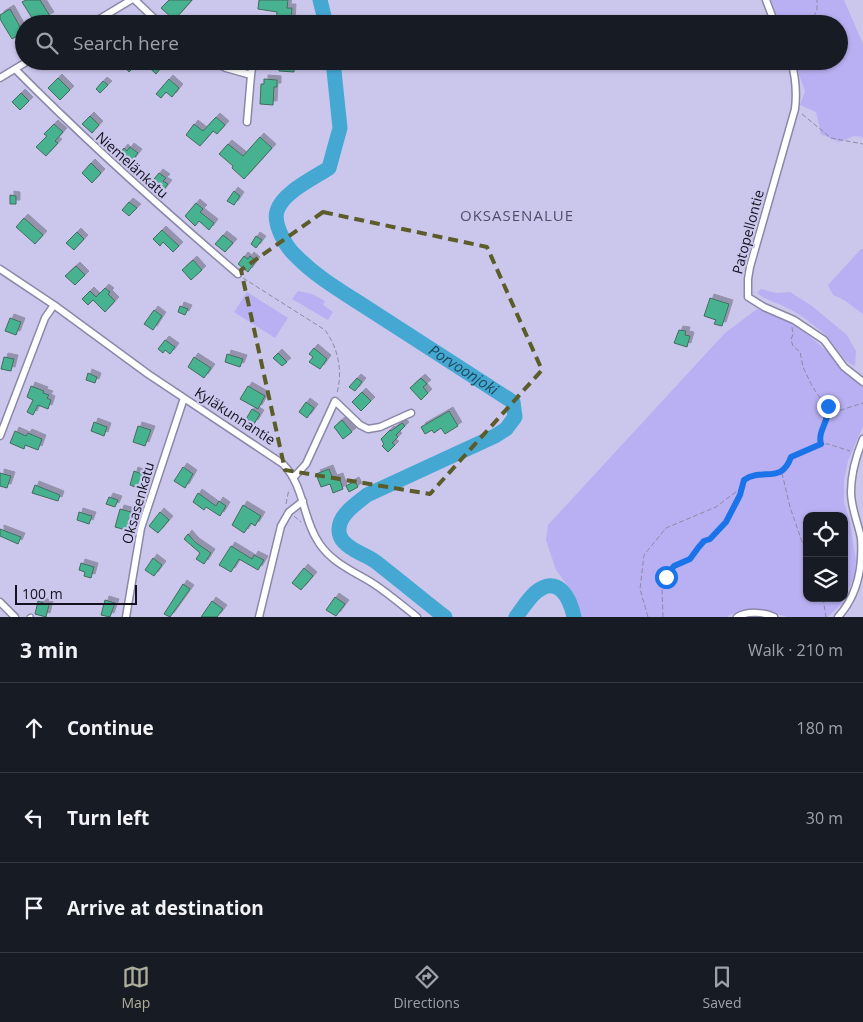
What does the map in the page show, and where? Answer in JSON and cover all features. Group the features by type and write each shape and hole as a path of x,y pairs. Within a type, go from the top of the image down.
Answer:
{"street":[{"path":"106,15 131,0"},
{"path":"135,0 151,15"},
{"path":"766,0 772,15"},
{"path":"0,78 15,69"},
{"name":"Niemelänkatu","path":"16,70 132,183 238,274"},
{"path":"233,70 251,75"},
{"path":"247,122 252,70"},
{"name":"Patopellontie","path":"794,70 797,94 795,109 750,267 747,287 748,297 794,320 824,340 844,367 863,382"},
{"name":"Kyläkunnantie","path":"0,269 54,305 148,374 283,464 294,477 312,531 325,552 334,560 376,585 417,617"},
{"path":"0,436 45,318 54,305"},
{"name":"Oksasenkatu","path":"126,617 141,528 184,398"},
{"path":"294,477 306,464 335,401 360,425 368,429 411,413"},
{"path":"838,617 854,594 861,577 863,561 861,538 851,494 852,478 858,451 863,440"},
{"path":"259,617 281,526 289,512 303,502"},
{"path":"0,602 14,617"},
{"path":"737,617 756,613 774,617"}],"path":[{"path":"814,15 817,10 817,0"},
{"path":"795,109 831,138 863,144"},
{"path":"238,274 325,330 333,341 340,369 335,401"},
{"path":"794,320 792,322 793,334 791,340 793,346 800,352 803,367 812,386 822,402 828,406 826,425 820,434 821,444"},
{"path":"826,418 838,411 863,403"},
{"path":"663,617 662,588 666,577 674,566 690,559 704,541 710,539 726,522 740,495 744,480 750,476 781,473 787,467 791,457 821,444 828,444 844,450 858,451"},
{"path":"781,473 803,544"},
{"path":"648,617 640,589 644,555 666,528 716,507 741,487"},
{"path":"824,602 826,617"}],"highlighted area":[{"path":"323,212 487,247 542,370 430,494 285,470 241,270"}],"shaded area":[{"path":"771,0 844,0 863,44 863,137 854,136 839,142 821,134 816,112 800,105 805,91 797,70 848,70 848,15 776,15"},
{"path":"863,249 863,314 833,295 828,285"},
{"path":"761,289 776,293 790,292 812,306 847,335 856,351 855,366 846,361 830,340 812,323 757,293"},
{"path":"298,291 312,294 325,301 323,305 333,312 328,320 292,299"},
{"path":"247,292 288,318 275,338 234,312"},
{"path":"757,309 791,320 830,354 863,387 863,426 848,461 844,480 844,502 847,512 803,512 803,602 843,602 828,617 788,617 758,609 750,609 735,612 727,617 579,617 567,585 556,570 546,540 548,525 725,333"},
{"path":"848,515 856,561 854,577 848,591"}],"building":[{"path":"26,0 40,0 49,15 30,15 22,2"},
{"path":"169,0 192,0 179,15 169,15 161,8"},
{"path":"259,0 288,0 287,8 292,8 292,15 277,15 277,12 258,9"},
{"path":"10,9 15,18 15,37 12,39 0,19 0,15"},
{"path":"294,70 294,72 279,71"},
{"path":"58,78 70,90 60,100 48,88"},
{"path":"169,79 179,88 172,97 166,92 161,98 156,94"},
{"path":"264,79 277,80 277,87 274,87 273,105 260,104 261,84 264,84"},
{"path":"103,81 108,85 100,93 96,89"},
{"path":"21,93 29,101 20,110 12,102"},
{"path":"90,116 99,125 92,133 82,124"},
{"path":"216,117 225,125 217,134 213,131 200,146 186,135 194,124 203,131"},
{"path":"54,124 63,132 55,141 58,143 46,156 36,147 47,136 44,134"},
{"path":"260,137 272,148 244,179 219,154 228,144 243,156"},
{"path":"130,147 138,153 128,166 116,158 124,148 127,151"},
{"path":"91,163 101,173 92,183 82,173"},
{"path":"159,173 166,178 163,181 168,184 161,193 150,184"},
{"path":"234,191 240,196 234,205 227,201"},
{"path":"10,195 16,196 16,204 10,204"},
{"path":"129,202 137,208 129,216 122,210"},
{"path":"196,203 203,209 200,212 214,223 209,230 199,221 195,226 185,216"},
{"path":"24,218 43,235 35,244 16,227"},
{"path":"162,230 179,246 173,252 163,242 160,246 153,239"},
{"path":"77,232 84,239 74,250 66,243"},
{"path":"223,235 233,243 225,252 215,244"},
{"path":"256,236 262,240 256,248 251,244"},
{"path":"244,256 248,259 250,256 256,261 248,272 238,264"},
{"path":"193,260 202,270 191,280 182,270"},
{"path":"76,266 85,275 75,285 65,276"},
{"path":"105,288 110,292 108,294 115,301 105,312 93,300 88,305 82,299 90,291 96,297"},
{"path":"710,298 729,304 722,326 714,324 716,320 704,316"},
{"path":"180,306 188,309 185,315 178,312"},
{"path":"154,310 162,316 153,330 144,324"},
{"path":"10,318 21,322 16,335 5,331"},
{"path":"679,330 686,331 685,335 690,336 687,347 674,343"},
{"path":"165,340 175,347 170,354 165,350 163,353 158,349"},
{"path":"314,348 327,359 320,369 309,362 313,357 309,354"},
{"path":"278,353 287,362 282,366 273,358"},
{"path":"227,354 243,359 240,367 225,362"},
{"path":"4,357 14,359 11,371 1,369"},
{"path":"194,357 211,368 204,378 188,367"},
{"path":"88,373 97,377 95,383 86,380"},
{"path":"357,378 362,382 355,391 349,387"},
{"path":"421,378 427,384 423,387 428,393 421,400 410,388"},
{"path":"31,386 44,391 43,393 49,395 47,398 51,400 48,409 38,405 33,415 27,412 33,400 27,397"},
{"path":"248,386 265,396 258,409 240,399"},
{"path":"362,392 371,401 361,411 352,402"},
{"path":"306,402 314,408 307,418 299,412"},
{"path":"252,409 260,414 254,424 246,419"},
{"path":"449,411 458,426 445,434 441,428 434,433 432,430 425,434 421,427"},
{"path":"342,420 352,432 343,439 334,427"},
{"path":"94,422 107,427 104,436 91,431"},
{"path":"402,423 405,426 396,435 398,437 392,443 395,445 388,452 382,446 384,444 381,439 390,430"},
{"path":"138,426 151,430 145,446 133,442"},
{"path":"15,431 26,436 28,433 42,439 38,450 25,445 24,449 10,443"},
{"path":"183,467 193,474 185,488 174,481"},
{"path":"329,469 333,479 339,477 343,489 333,493 330,484 321,487 316,474"},
{"path":"134,471 144,475 140,489 130,485"},
{"path":"0,473 11,476 7,488 0,486"},
{"path":"355,481 358,487 349,492 346,486"},
{"path":"35,485 60,495 58,501 32,493"},
{"path":"198,493 216,506 219,501 226,506 220,516 206,507 204,510 193,502"},
{"path":"109,497 118,500 115,507 106,504"},
{"path":"243,505 261,516 255,526 251,523 244,533 232,525"},
{"path":"120,509 131,512 126,530 115,527"},
{"path":"79,512 92,516 89,524 77,520"},
{"path":"160,512 169,520 158,533 149,526"},
{"path":"0,529 21,537 18,544 0,536"},
{"path":"188,534 195,542 211,553 204,564 196,559 200,553 184,539"},
{"path":"231,546 252,559 254,555 264,560 258,570 239,559 231,572 219,565"},
{"path":"153,558 162,565 154,576 145,570"},
{"path":"81,563 94,567 91,578 84,576 85,572 79,570"},
{"path":"304,568 313,576 301,590 292,583"},
{"path":"183,584 190,589 170,617 164,614"},
{"path":"335,597 345,604 336,616 326,610"},
{"path":"105,600 115,603 110,617 101,615"},
{"path":"38,601 49,605 46,617 35,614"},
{"path":"212,601 223,609 217,617 201,617"}],"waterway":[{"name":"Porvoonjoki","path":"320,0 324,15"},
{"name":"Porvoonjoki","path":"334,70 340,128 329,168 292,192 280,204 276,216 284,241 304,264 323,279 513,402 515,417 506,429 495,436 367,495 348,510 339,525 340,536 347,545 376,562 445,617"},
{"name":"Porvoonjoki","path":"516,617 536,592 544,587 551,586 557,587 566,596 574,617"}],"district":[{"name":"OKSASENALUE","path":"517,216"}],"route":[{"path":"666,577 674,566 690,559 704,541 710,539 726,522 740,495 744,480 750,476 781,473 787,467 791,457 821,444 820,434 826,425 828,406"}]}
